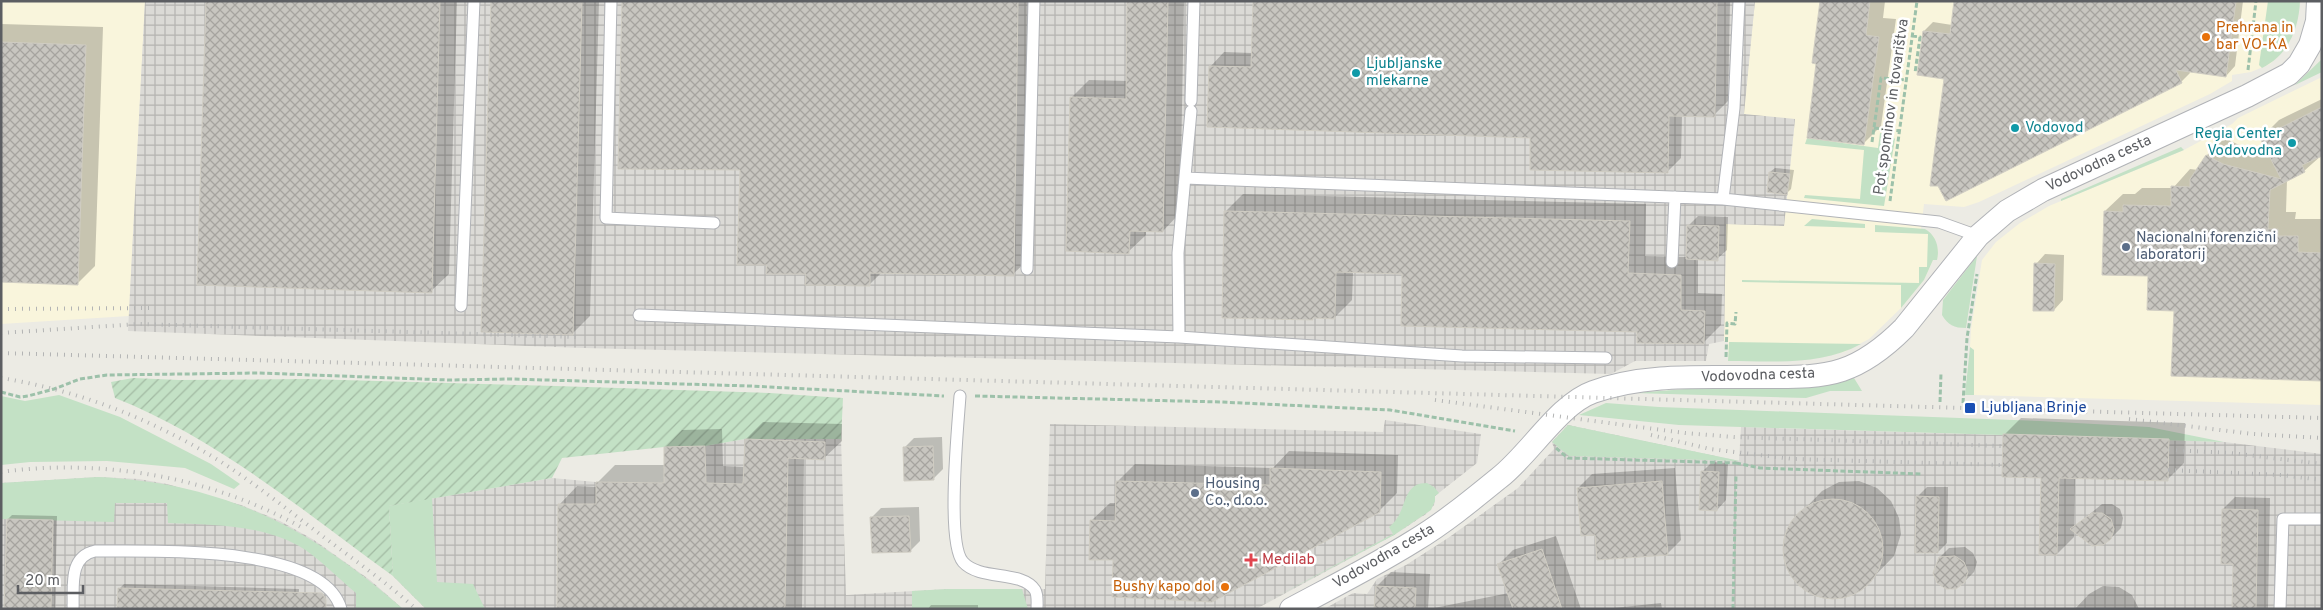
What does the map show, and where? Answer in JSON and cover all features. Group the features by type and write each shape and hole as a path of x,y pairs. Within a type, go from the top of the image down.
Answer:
{"street":[{"name":"Vodovodna cesta","path":"1291,609 1415,541 1449,518 1547,440 1573,404 1590,393 1634,382 1667,379 1804,376 1832,372 1855,364 1890,342 1904,328 1978,236 2006,211 2043,190 2279,80 2294,69 2306,53 2319,14"}],"lane":[{"path":"462,306 474,1"},
{"path":"611,1 606,218 714,223"},
{"path":"1027,269 1034,1"},
{"path":"1180,337 1178,253 1191,106 1194,1"},
{"path":"1723,199 1734,108 1739,1"},
{"path":"1185,178 1723,199 1940,222 1978,236"},
{"path":"1672,262 1675,197"},
{"path":"639,315 1180,337 1462,356 1606,358"},
{"path":"960,396 953,484 956,551 963,562 974,569 1026,581 1036,591 1037,609"},
{"path":"2280,609 2283,518 2322,520"},
{"path":"73,609 74,568 83,556 95,551 219,554 276,564 295,569 320,581 334,594 341,609"}],"path":[{"name":"Pot spominov in tovarištva","path":"1888,216 1917,1"},
{"path":"2247,76 2256,1"},
{"path":"1912,36 1920,37 1915,73"},
{"path":"1872,142 1881,78 1907,80"},
{"path":"1874,128 1900,131"},
{"path":"1963,403 1968,333 1978,265"},
{"path":"1726,378 1727,323 1735,324 1736,312"},
{"path":"1,392 20,397 28,396 80,379 108,375 259,373 448,380 512,379 750,386 960,396 1221,402 1390,410 1547,440 1568,458 1736,464 1760,468 1922,474"},
{"path":"1940,402 1941,373"},
{"path":"1733,609 1736,474"}],"shaded area":[{"path":"1,1 145,1 129,316 1,324"},
{"path":"145,1 1755,1 1744,114 1795,119 1784,226 1726,224 1724,341 1709,344 1706,361 1635,361 1611,374 584,348 128,331"},
{"path":"1755,1 2300,1 2294,32 2284,50 2270,64 2251,72 2232,75 2232,81 2210,94 1979,202 1964,207 1924,204 1921,229 1928,231 1934,237 1938,250 1937,260 1933,260 1924,280 1901,308 1869,339 1844,352 1821,357 1785,361 1728,361 1728,342 1724,341 1726,224 1784,226 1795,120 1743,114"},
{"path":"2322,77 2322,405 1974,395 1974,350 1970,347 1971,329 1982,260 1996,242 2020,223 2049,206 2184,150 2232,124 2238,118"},
{"path":"1385,420 1481,434 1477,463 1435,496 1434,505 1426,514 1394,535 1256,609 426,609 393,576 389,506 552,478 596,482 664,483 664,447 705,446 745,439 841,439 846,595 948,589 1045,589 1050,424 1383,432"},
{"path":"1568,425 1739,461 1741,427 2224,442 2322,454 2322,609 1324,609 1353,593 1367,594 1377,579 1406,565 1448,538 1518,488 1554,449 1552,442"},
{"path":"98,477 139,479 167,484 241,505 280,521 314,540 370,580 403,609 1,609 1,483"}],"green space":[{"path":"2268,1 2300,1 2294,31 2285,49 2271,63 2262,68 2259,65"},
{"path":"2322,59 2322,72 2295,85"},
{"path":"1880,133 1891,135 1895,139 1884,206 1804,198 1805,195 1860,199 1864,150 1805,144 1807,138 1878,148"},
{"path":"2181,147 2184,150 2061,201 2061,199"},
{"path":"1812,219 1865,224 1865,228 1804,226"},
{"path":"1875,225 1925,229 1936,242 1937,260 1933,260 1924,280 1901,308 1901,285 1742,282 1742,280 1919,283 1919,267 1927,267 1928,234 1875,232"},
{"path":"1977,256 1966,328 1955,327 1949,324 1942,315 1943,300"},
{"path":"1729,342 1861,344 1830,356 1813,359 1796,361 1728,361"},
{"path":"1970,347 1974,350 1974,395 1965,395"},
{"path":"133,378 179,380 307,379 556,386 770,393 843,398 841,439 745,439 705,446 664,447 562,458 552,478 389,506 393,576 293,502 224,455 152,414 115,398 111,382"},
{"path":"1854,378 1862,391 1830,391 1806,398 1634,393 1686,389 1803,387"},
{"path":"59,395 120,417 211,464 240,484 234,489 185,468 107,461 30,462 1,465 1,396 25,401"},
{"path":"1606,403 1659,407 2040,421 2149,427 2224,442 1679,425 1579,415"},
{"path":"1568,425 1740,461 1569,456 1552,442"},
{"path":"98,477 143,481 185,489 225,500 262,514 299,533 334,555 403,609 356,609 356,593 321,562 299,546 268,533 235,527 168,523 167,503 115,503 114,522 1,519 1,483"},
{"path":"1427,483 1439,493 1435,496 1431,510 1394,535 1253,609 1393,534 1389,527 1400,514 1408,493 1418,484"},
{"path":"432,498 437,582 473,584 485,609 426,609 393,576 389,506"},
{"path":"1022,589 1028,609 912,609 912,591"}],"building":[{"path":"206,1 440,1 432,293 197,285"},
{"path":"491,1 582,1 573,335 481,332"},
{"path":"622,1 1018,1 1014,276 870,273 870,286 805,285 806,274 766,274 767,265 737,265 740,170 618,169"},
{"path":"1127,1 1168,1 1163,232 1130,231 1129,254 1066,251 1070,97 1126,99"},
{"path":"1253,1 1717,1 1715,117 1669,116 1668,173 1530,170 1530,138 1207,127 1209,66 1251,67"},
{"path":"1820,1 1870,1 1866,35 1879,37 1864,145 1807,138 1816,64 1812,63"},
{"name":"Vodovod","path":"1954,1 2236,1 2226,77 2176,70 2182,83 1946,201 1938,186 1930,186 1944,79 1917,75 1923,31 1950,34"},
{"path":"1,42 86,45 78,285 1,282"},
{"path":"2322,107 2322,156 2302,165 2305,172 2270,190 2268,229 2278,229 2278,236 2298,236 2298,252 2322,253 2322,381 2171,376 2174,311 2147,310 2148,276 2102,275 2104,211 2123,212 2123,205 2171,206 2171,186 2190,187 2190,179 2206,155 2223,164 2281,179 2260,138"},
{"path":"1769,172 1790,174 1787,195 1767,192"},
{"path":"1224,211 1630,221 1628,273 1681,275 1681,310 1705,311 1704,344 1637,343 1637,332 1401,326 1402,274 1336,272 1335,319 1222,318"},
{"path":"1687,225 1719,226 1718,261 1686,259"},
{"path":"2034,263 2055,264 2054,311 2033,311"},
{"path":"2003,434 2169,439 2168,481 2059,478 2057,555 2039,555 2041,478 2002,477"},
{"path":"745,439 825,442 825,460 788,458 785,609 557,609 558,504 596,504 596,482 664,483 664,447 705,446 706,483 743,484"},
{"path":"933,446 934,480 904,481 903,447"},
{"path":"1270,468 1381,472 1380,512 1212,602 1112,597 1113,560 1089,560 1090,520 1115,521 1116,481 1270,485"},
{"path":"1701,471 1719,472 1717,511 1699,510"},
{"path":"1662,481 1668,555 1597,560 1595,535 1581,536 1577,488"},
{"path":"1916,496 1939,497 1938,553 1915,553"},
{"path":"1833,499 1852,502 1869,513 1880,530 1883,549 1880,568 1869,585 1852,596 1833,599 1814,596 1797,585 1786,568 1783,549 1786,530 1797,513 1814,502"},
{"path":"2222,509 2258,510 2256,609 2232,609 2233,564 2221,564"},
{"path":"2092,513 2102,513 2111,519 2114,529 2111,539 2103,545 2092,546 2070,529"},
{"path":"909,516 911,552 872,553 870,517"},
{"path":"7,519 53,520 51,609 4,609"},
{"path":"1542,549 1562,609 1513,609 1497,564"},
{"path":"1955,556 1964,562 1968,572 1965,582 1956,589 1946,589 1937,583 1933,573 1939,557"},
{"path":"1376,586 1416,588 1415,609 1374,609"},
{"path":"118,588 322,593 326,600 326,609 117,609"}],"railway":[{"path":"1,309 153,308"},
{"path":"1,333 139,324 578,337"},
{"path":"1,353 2322,418"},
{"path":"1,378 61,391 91,400 148,422 203,451 262,491 380,579 416,609"},
{"path":"1435,400 1685,433 1734,437 2002,446"},
{"path":"2129,419 2253,434 2322,438"},
{"path":"1651,435 1710,449 1793,459 2002,465"},
{"path":"2169,450 2231,453 2322,464"},
{"path":"1,472 39,468 78,468 117,470 156,476 230,495 301,527"},
{"path":"2168,470 2281,475 2322,480"}],"place":[{"name":"Prehrana in bar VO-KA","path":"2206,37"},
{"name":"Ljubljanske mlekarne","path":"1356,73"},
{"name":"Vodovod","path":"2015,128"},
{"name":"Regia Center Vodovodna","path":"2292,143"},
{"name":"Nacionalni forenzični laboratorij","path":"2126,247"},
{"name":"Ljubljana Brinje","path":"1970,408"},
{"name":"Housing Co., d.o.o.","path":"1195,493"},
{"name":"Medilab","path":"1251,560"},
{"name":"Bushy kapo dol","path":"1225,587"}]}
